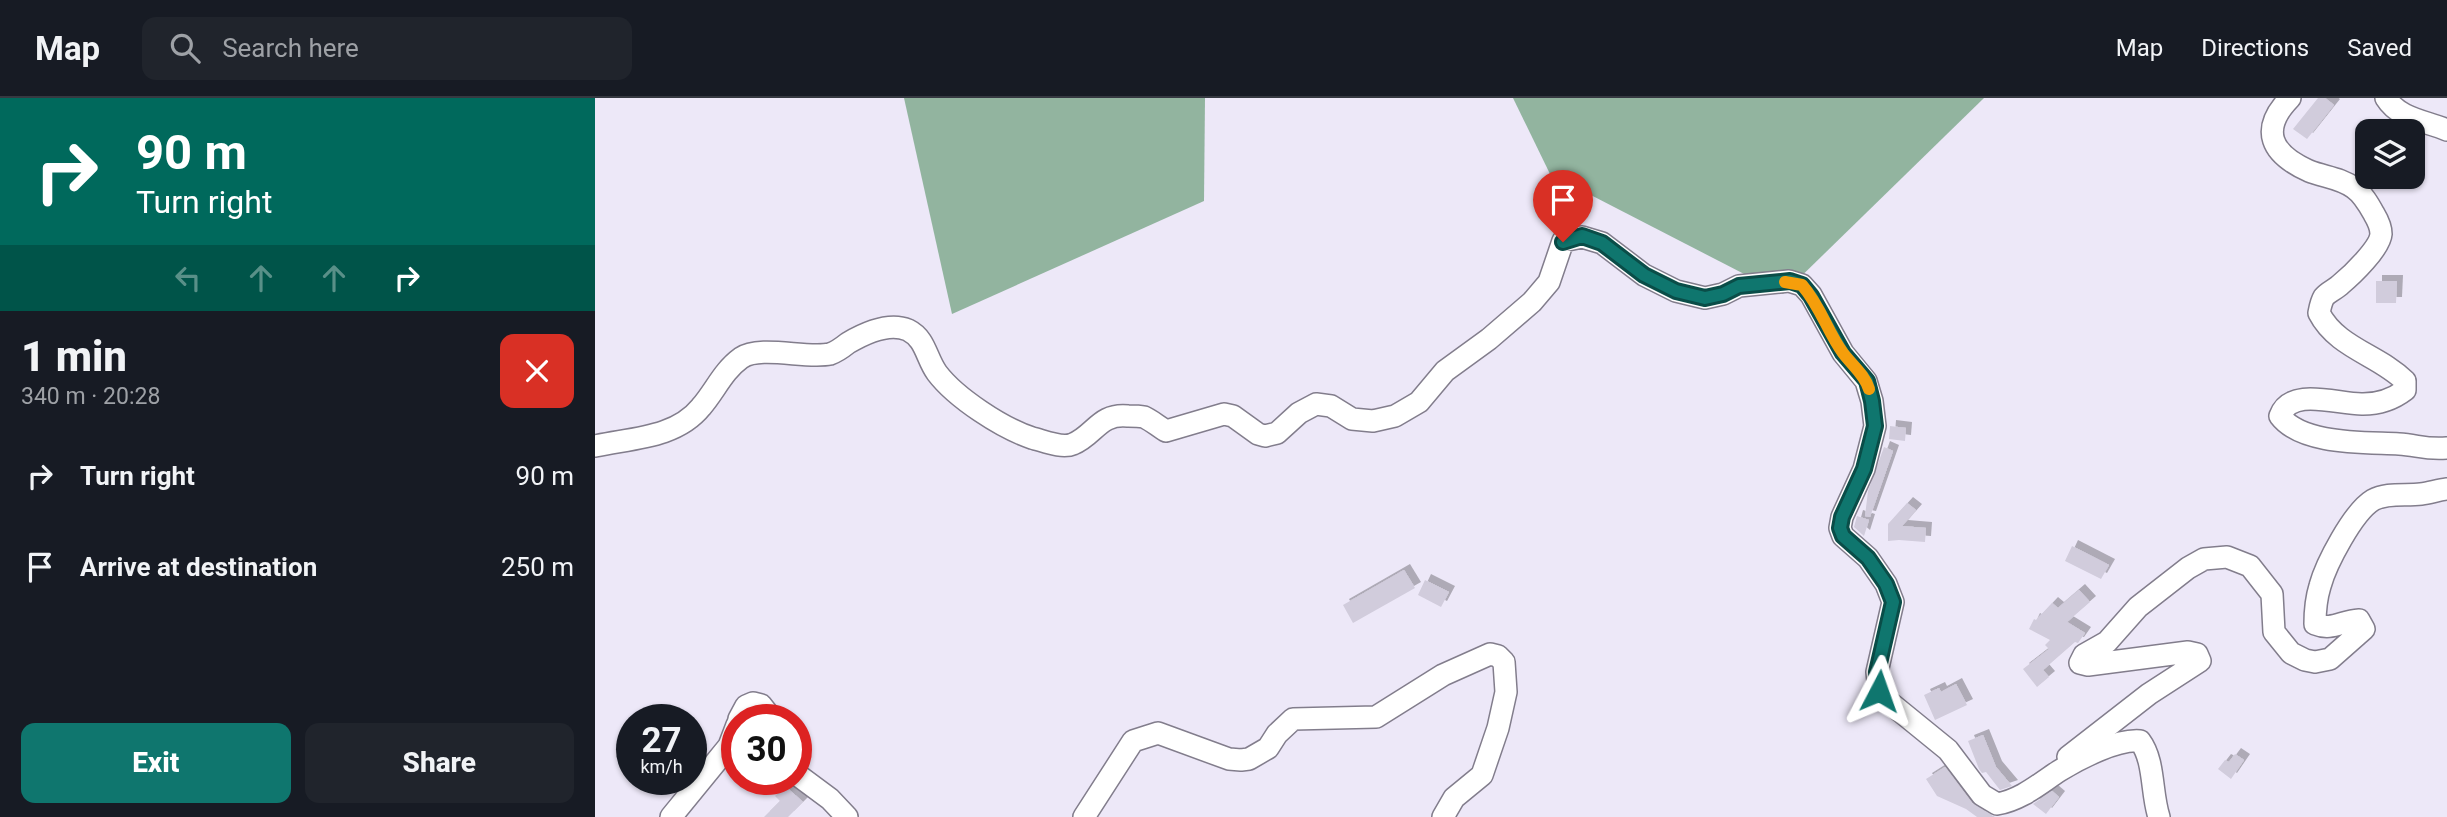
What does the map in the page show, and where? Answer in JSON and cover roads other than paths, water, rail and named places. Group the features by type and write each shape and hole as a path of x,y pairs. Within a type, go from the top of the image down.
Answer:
{"street":[{"path":"2290,98 2282,106 2271,127 2271,139 2280,153 2310,171 2354,188 2379,222 2381,234 2377,244 2361,264 2341,284 2325,295 2319,313 2334,333 2350,346 2392,368 2405,381 2405,390 2394,398 2361,404 2293,400 2283,408 2280,416 2288,426 2325,438 2401,444 2424,449 2447,448"},
{"path":"2386,98 2393,108 2410,118 2447,130"},
{"path":"595,446 664,433 684,425 702,407 719,381 743,357 762,353 831,354 869,331 893,327 907,330 922,340 937,373 967,402 1036,439 1072,445 1101,422 1122,415 1143,417 1166,431 1224,414 1233,416 1265,436 1277,433 1299,413 1316,404 1331,406 1352,419 1373,421 1395,416 1419,402 1445,371 1489,340 1532,302 1549,282 1563,242 1582,236 1602,243 1644,275 1676,291 1705,298 1723,294 1739,286 1790,281 1802,285 1811,296 1843,353 1867,381 1872,401 1875,426 1864,469 1842,517 1840,528 1843,536 1868,558 1886,584 1893,602 1877,672 1879,691 1948,750 1982,795 1997,804 2018,798 2063,769 2109,747 2129,740 2140,741 2148,751 2154,802 2159,817"},
{"path":"2063,769 2061,761 2150,694 2200,661 2197,654 2188,652 2088,665 2080,663 2084,656 2106,642 2138,607 2188,568 2204,559 2227,557 2250,566 2272,594 2274,632 2291,653 2315,662 2330,659 2364,629 2359,620 2347,620 2337,627 2324,628 2315,624 2320,584 2347,530 2374,499 2447,489"},
{"path":"1084,817 1133,741 1158,733 1229,759 1249,759 1268,748 1277,734 1293,719 1376,717 1443,675 1490,654 1498,656 1504,662 1506,692 1499,728 1482,775 1454,798 1443,817"},
{"path":"671,817 721,756"},
{"path":"812,786 848,817"}]}
